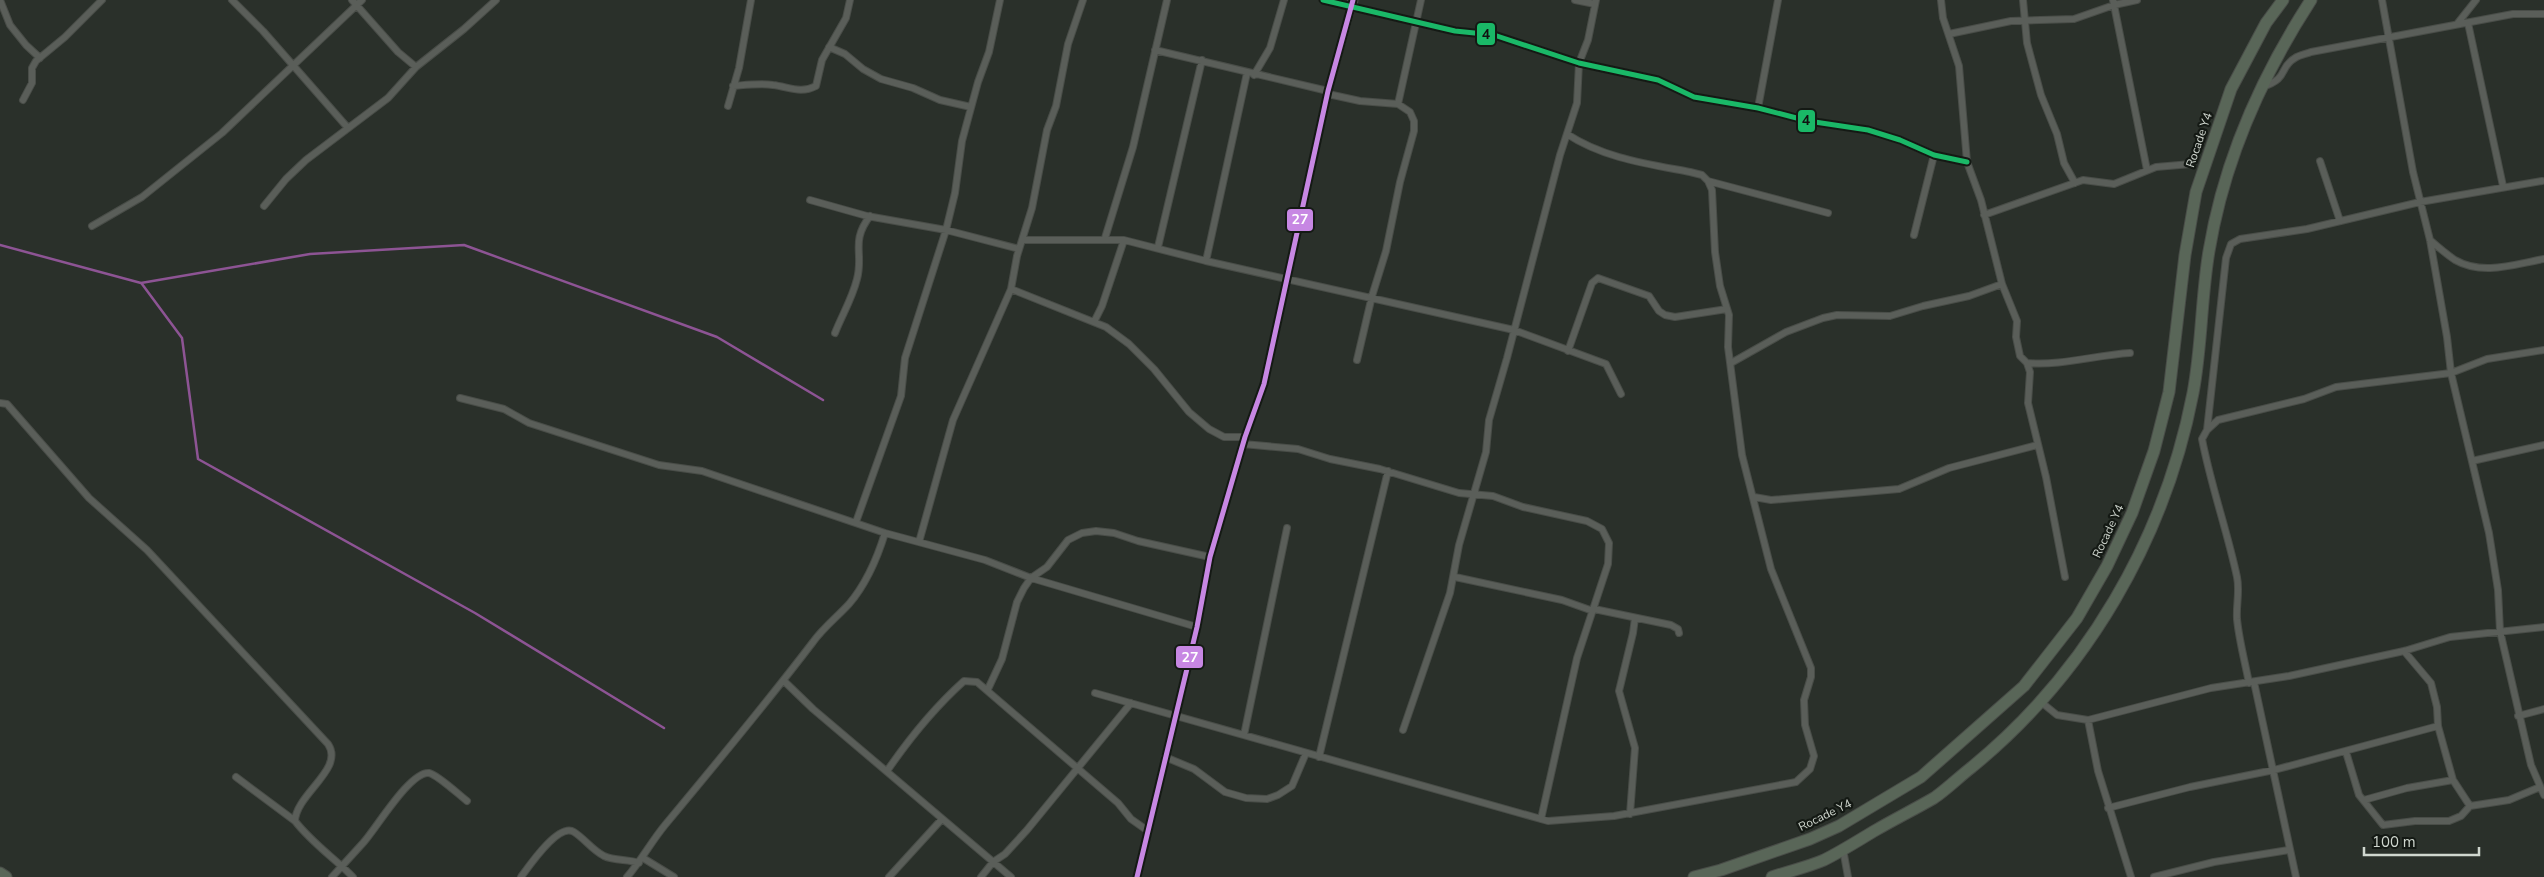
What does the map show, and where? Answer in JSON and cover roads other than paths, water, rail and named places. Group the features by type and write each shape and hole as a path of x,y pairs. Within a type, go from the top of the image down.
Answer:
{"highway":[{"name":"Rocade Y4","path":"1694,877 1721,870 1810,839 1839,826 1921,777 2024,686 2077,618 2107,566 2132,513 2154,451 2169,392 2185,254 2198,184 2231,89 2266,22 2283,0"},
{"path":"1772,877 1823,860 1935,797 1994,748 2041,702 2099,625 2128,577 2154,523 2172,472 2194,391 2209,253 2219,199 2234,148 2261,88 2288,35 2311,0"},
{"path":"0,873 6,877"}],"street":[{"path":"0,0 10,25 40,58"},
{"path":"23,100 32,83 32,68 40,58 65,37 102,0"},
{"path":"232,0 263,31 348,128"},
{"path":"264,206 292,173 388,98 416,67 464,30 496,0"},
{"path":"728,106 751,0"},
{"path":"733,86 773,85 797,91 808,90 816,86 822,60 846,18 850,0"},
{"path":"856,522 901,396 906,358 946,230 971,107 989,52 1000,0"},
{"path":"919,542 953,420 1011,289 1047,130 1056,106 1068,44 1083,0"},
{"path":"1105,238 1133,147 1167,0"},
{"path":"1206,261 1250,74 1270,48 1284,0"},
{"path":"1323,0 1352,3 1415,23 1455,31 1494,35 1579,63 1658,80 1694,96 1758,108 1808,121 1868,130 1900,140 1934,155 1968,162"},
{"path":"1398,104 1421,0"},
{"path":"1403,730 1455,577 1458,545 1486,452 1489,420 1560,155 1577,103 1579,63 1588,40 1596,2 1575,0"},
{"path":"1758,108 1778,0"},
{"path":"1941,0 1943,18 1959,66 1968,162 2002,284 2016,321 2016,337 2020,356 2027,363 2030,382 2028,403 2046,477 2065,577"},
{"path":"2023,0 2027,43 2041,95 2057,134 2064,163 2075,183"},
{"path":"1949,34 2026,20 2074,19 2114,3 2137,0"},
{"path":"2382,0 2420,202 2430,240 2448,337 2451,373 2489,533 2498,590 2500,631 2518,716 2535,778 2544,795"},
{"path":"2457,24 2476,0"},
{"path":"92,226 142,197 222,133 357,2 398,52 416,67"},
{"path":"1137,877 1197,627 1210,557 1244,440 1264,384 1328,92 1352,3"},
{"path":"2114,3 2147,170"},
{"path":"2261,88 2280,80 2289,63 2295,57 2388,36 2513,14 2544,14"},
{"path":"2468,22 2503,186"},
{"path":"829,47 845,54 880,79 913,88 940,100 971,107"},
{"path":"1155,50 1202,60 1360,101 1398,104 1410,112 1414,121 1414,131 1400,182 1386,251 1372,296 1357,360"},
{"path":"1158,247 1202,60"},
{"path":"1095,693 1541,819 1570,820 1630,814 1796,782 1810,769 1814,756 1805,725 1804,700 1811,677 1811,668 1774,577 1742,455 1726,309 1717,268 1712,190 1708,181 1702,175 1602,153 1587,147 1567,134"},
{"path":"1914,235 1934,155"},
{"path":"2320,161 2340,221"},
{"path":"1984,215 2075,183 2090,180 2114,184 2147,170 2166,165 2191,164"},
{"path":"1708,181 1828,213"},
{"path":"2296,877 2274,770 2237,617 2239,599 2237,578 2216,501 2213,480 2202,439 2206,430 2226,258 2231,244 2240,240 2340,221 2420,202 2503,186 2542,181"},
{"path":"810,200 870,216 946,230 1019,249"},
{"path":"835,333 858,276 858,236 870,216"},
{"path":"1023,240 1105,238 1124,240 1288,280 1372,296 1514,330 1606,364 1621,394"},
{"path":"1095,320 1102,306 1124,240"},
{"path":"2430,240 2454,259 2480,268 2519,265 2544,259"},
{"path":"1568,351 1592,283 1598,278 1650,296 1659,311 1665,315 1675,317 1726,309"},
{"path":"1731,363 1786,332 1823,318 1846,315 1890,316 1969,296 2002,284"},
{"path":"1011,289 1095,320 1129,344 1154,369 1189,412 1209,429 1224,437 1298,449 1330,459 1388,471 1459,493 1493,496 1523,507 1587,521 1602,529 1609,543 1608,564 1578,658 1541,819"},
{"path":"2206,430 2218,420 2304,399 2336,387 2451,373 2487,359 2544,350"},
{"path":"2027,363 2065,362 2102,355 2130,353"},
{"path":"460,398 504,410 529,423 659,465 702,471 885,533 985,560 1031,578 1197,627"},
{"path":"0,403 7,404 90,498 148,550 333,751 333,758 329,768 299,806 295,821"},
{"path":"1754,497 1771,500 1899,489 1949,468 2037,445"},
{"path":"2472,461 2544,445"},
{"path":"1319,756 1388,471"},
{"path":"1244,736 1287,528"},
{"path":"988,689 1002,659 1017,602 1031,578 1047,567 1068,540 1082,533 1096,531 1114,533 1138,541 1210,557"},
{"path":"627,877 641,861 664,827 710,774 784,681 818,634 849,604 864,584 873,569 885,533"},
{"path":"1455,577 1562,600 1593,610 1671,625 1678,629 1679,633"},
{"path":"1630,814 1634,748 1619,691 1635,618"},
{"path":"2041,702 2056,715 2088,720 2187,694 2252,683 2404,651 2450,637 2544,627"},
{"path":"2404,651 2431,683 2438,726 2453,780 2470,806"},
{"path":"887,771 910,740 964,680 977,682 988,689 1118,803 1131,819 1148,831"},
{"path":"784,681 813,709 1011,877"},
{"path":"981,877 993,862 1005,854 1027,830 1131,703"},
{"path":"2518,716 2544,709"},
{"path":"2088,720 2108,808 2131,877"},
{"path":"2108,808 2190,787 2274,770 2438,726"},
{"path":"2346,752 2356,788 2383,825 2415,821 2449,821 2461,816 2470,806 2510,800 2540,788"},
{"path":"1166,757 1194,769 1225,792 1246,798 1267,799 1278,795 1292,786 1306,753"},
{"path":"332,877 342,864 364,843 402,793 423,775 430,774 436,776 467,801"},
{"path":"236,777 295,821 304,832 342,864 353,877"},
{"path":"2364,800 2407,788 2453,780"},
{"path":"889,877 942,819"},
{"path":"521,877 556,835 568,830 573,831 589,846 607,858 641,861 674,877"},
{"path":"1843,849 1848,877"},
{"path":"2154,877 2214,862 2289,850"}],"waterway":[{"path":"0,245 141,283 310,254 464,245 717,337 823,400"},
{"path":"142,284 182,338 198,459 475,613 664,728"}]}
